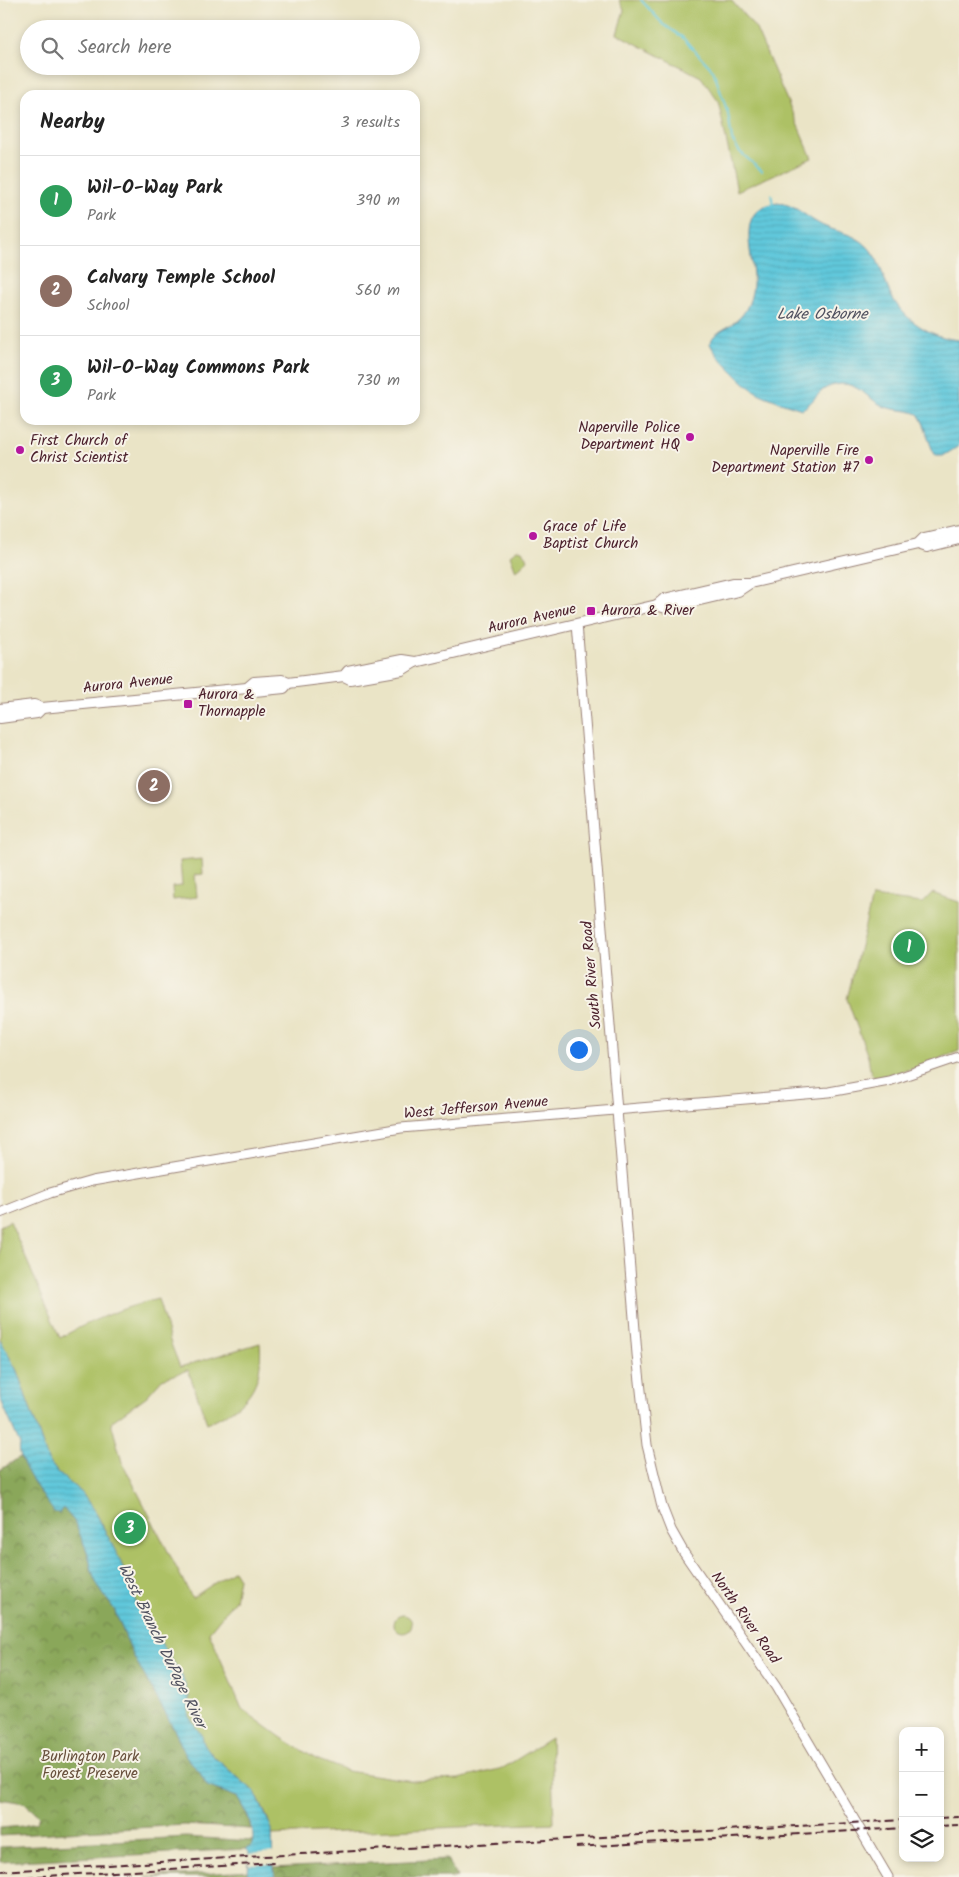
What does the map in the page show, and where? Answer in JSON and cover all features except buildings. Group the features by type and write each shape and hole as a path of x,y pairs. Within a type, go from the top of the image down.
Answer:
{"main road":[{"name":"Aurora Avenue","path":"918,544 924,538 959,530"},
{"name":"Aurora Avenue","path":"0,709 34,705 42,708 247,688 255,691 275,690 284,688 288,683 344,676 348,670 402,660 414,662 657,605 666,608 738,591 750,583 918,544 927,546 959,539"},
{"name":"Aurora Avenue","path":"0,718 37,713 42,708"}],"street":[{"name":"South River Road","path":"577,624 637,1354"},
{"name":"West Jefferson Avenue","path":"0,1213 50,1192 92,1180 363,1133 829,1092 889,1081 959,1057"},
{"name":"North River Road","path":"637,1354 647,1445 662,1507 671,1530 684,1553 776,1687 888,1877"}],"green space":[{"path":"619,0 731,0 756,29 812,158 737,191 718,101 701,77 617,34 624,10"},
{"path":"518,549 522,550 528,560 516,571 510,555"},
{"path":"202,859 203,874 195,875 197,897 173,900 172,887 182,886 180,861"},
{"path":"932,893 959,902 959,1051 916,1068 875,1078 871,1073 868,1057 847,999 872,897 922,903"},
{"path":"10,1221 60,1338 108,1315 158,1299 180,1367 260,1343 259,1372 250,1394 221,1417 207,1423 188,1370 162,1379 147,1396 111,1422 122,1462 192,1598 234,1570 239,1578 235,1600 209,1632 242,1709 282,1738 316,1759 347,1771 413,1781 459,1779 503,1768 551,1738 554,1823 272,1835 268,1819 255,1792 215,1758 204,1744 189,1717 187,1711 189,1697 182,1676 137,1605 119,1558 97,1515 82,1493 58,1473 48,1460 17,1371 0,1339 0,1226"},
{"name":"Burlington Park Forest Preserve","path":"20,1457 40,1493 60,1511 63,1508 74,1521 87,1551 94,1578 114,1609 133,1655 174,1729 186,1756 199,1771 207,1786 237,1797 247,1815 251,1829 185,1825 0,1836 0,1828 23,1826 37,1822 39,1816 24,1803 0,1799 0,1470"},
{"path":"403,1615 409,1618 412,1624 409,1630 403,1633 397,1630 394,1624 397,1618"},
{"path":"186,1837 253,1841 251,1847 246,1849 0,1862 0,1847"},
{"path":"447,1859 457,1877 276,1877 273,1868"},
{"path":"250,1871 249,1875 259,1877 146,1877"}],"water":[{"name":"Lake Osborne","path":"779,203 795,208 823,226 849,235 862,242 873,253 891,295 907,317 931,333 959,340 959,446 943,456 936,456 924,424 918,414 883,406 858,389 844,384 826,388 802,409 771,398 750,388 716,354 710,343 713,337 737,320 748,304 752,292 753,279 749,237 750,225 754,214 763,207"},
{"name":"West Branch DuPage River","path":"0,1339 17,1371 48,1460 58,1473 82,1493 97,1515 119,1558 137,1605 182,1676 189,1697 189,1717 202,1736 204,1744 215,1758 255,1792 272,1829 273,1870 276,1877 248,1876 249,1852 246,1849 251,1847 253,1834 244,1808 237,1797 207,1786 199,1771 186,1756 174,1729 133,1655 114,1609 94,1578 87,1551 74,1521 63,1508 59,1513 54,1512 26,1469 22,1460 20,1444 0,1398"}],"pier":[{"path":"275,1852 276,1864 249,1865 249,1854"}],"waterway":[{"path":"641,0 663,24 682,37 713,70 728,113 732,140 740,152 762,171"},
{"path":"771,194 773,204"}],"railway":[{"path":"944,1818 959,1817"},
{"path":"0,1871 899,1820"},
{"path":"944,1826 959,1825"},
{"path":"576,1847 899,1828"},
{"path":"26,1877 274,1863"}],"place":[{"name":"Naperville Police Department HQ","path":"690,437"},
{"name":"First Church of Christ Scientist","path":"20,450"},
{"name":"Naperville Fire Department Station #7","path":"869,460"},
{"name":"Grace of Life Baptist Church","path":"533,536"},
{"name":"Aurora & River","path":"591,611"},
{"name":"Aurora & Thornapple","path":"188,704"},
{"name":"Calvary Temple School","path":"154,786"},
{"name":"Wil-O-Way Park","path":"909,947"},
{"name":"Wil-O-Way Commons Park","path":"130,1528"}]}
